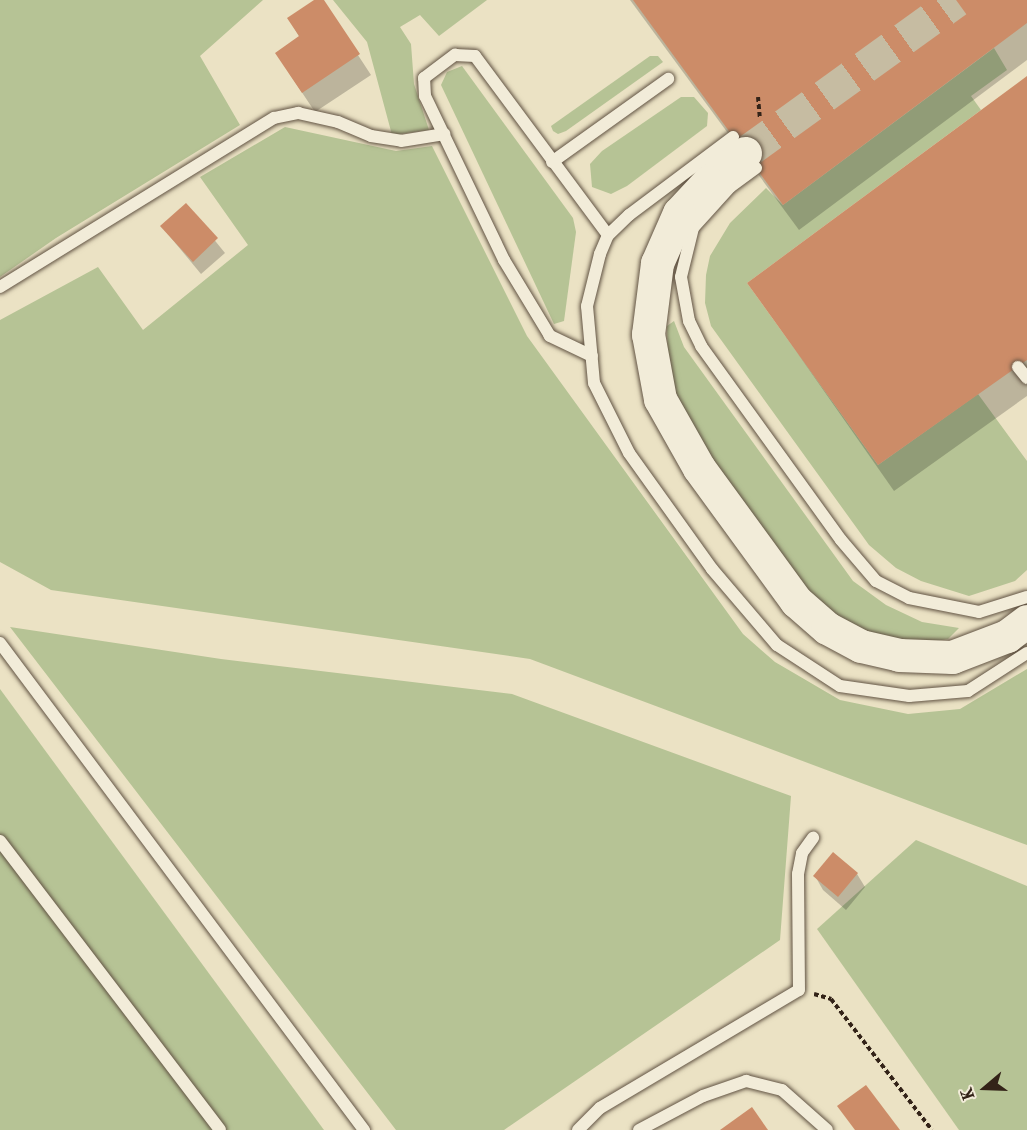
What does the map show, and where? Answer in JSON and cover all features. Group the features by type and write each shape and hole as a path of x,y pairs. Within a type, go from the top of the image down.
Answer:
{"main road":[{"path":"745,153 708,182 679,213 657,263 648,333 660,399 699,468 796,601 827,628 861,646 899,655 952,657 1007,636 1027,621"}],"lane":[{"path":"592,356 550,336 504,260 425,96 424,78 455,55 475,56 608,235"},
{"path":"552,162 668,79"},
{"path":"0,287 15,274 153,196 273,118 298,113 338,122 371,136 401,141 444,134"},
{"path":"745,153 629,215 608,235 587,306 594,383 629,453 712,568 777,645 840,686 909,696 968,691 1027,653"},
{"path":"745,153 730,187 693,228 681,277 688,321 701,346 841,540 876,581 909,598 979,612 1027,597"},
{"path":"1018,367 1027,378"},
{"path":"0,643 364,1130"},
{"path":"578,1130 600,1108 799,990 798,874 802,853 813,838"},
{"path":"0,842 220,1130"},
{"path":"639,1130 703,1096 746,1081 782,1090 827,1130"}],"path":[{"path":"758,98 760,118"},
{"path":"799,990 831,999 932,1130"}],"green space":[{"path":"0,0 263,0 200,56 240,125 56,238 0,277"},
{"path":"333,0 487,0 439,36 420,15 400,27 411,44 414,84 429,130 392,135 367,42"},
{"path":"994,48 1007,70 971,96 981,110 747,283 878,465 978,394 1027,461 1027,570 1015,581 969,596 921,581 896,568 869,545 711,326 705,303 706,275 710,256 730,223 766,188 783,205"},
{"path":"650,56 658,56 663,62 566,131 558,134 553,131 551,126"},
{"path":"462,66 573,218 576,232 564,321 554,324 441,85 447,72"},
{"path":"681,97 694,97 708,113 707,126 627,186 611,194 592,187 590,164 602,151"},
{"path":"285,127 396,151 432,146 527,336 743,634 775,662 840,700 908,714 960,709 1027,669 1027,845 530,659 51,590 0,562 0,320 98,267 143,330 248,245 200,177"},
{"path":"674,321 684,347 853,581 886,605 922,622 959,628 948,639 912,645 836,622 789,578 681,412 668,362 667,326"},
{"path":"10,627 221,659 512,694 791,796 780,940 504,1130 396,1130"},
{"path":"0,689 324,1130 0,1130"},
{"path":"916,840 1027,886 1027,1130 959,1130 817,929"}],"building":[{"path":"314,0 324,0 360,54 302,93 275,53 299,36 287,18"},
{"path":"633,0 1027,0 1027,23 783,205"},
{"path":"1027,76 1027,360 878,465 747,283"},
{"path":"186,203 218,238 193,262 160,226"},
{"path":"833,852 858,873 838,897 813,876"},
{"path":"866,1085 900,1130 855,1130 837,1106"},
{"path":"752,1107 768,1130 720,1130"}],"tunnel":[{"path":"745,153 957,0"}]}
